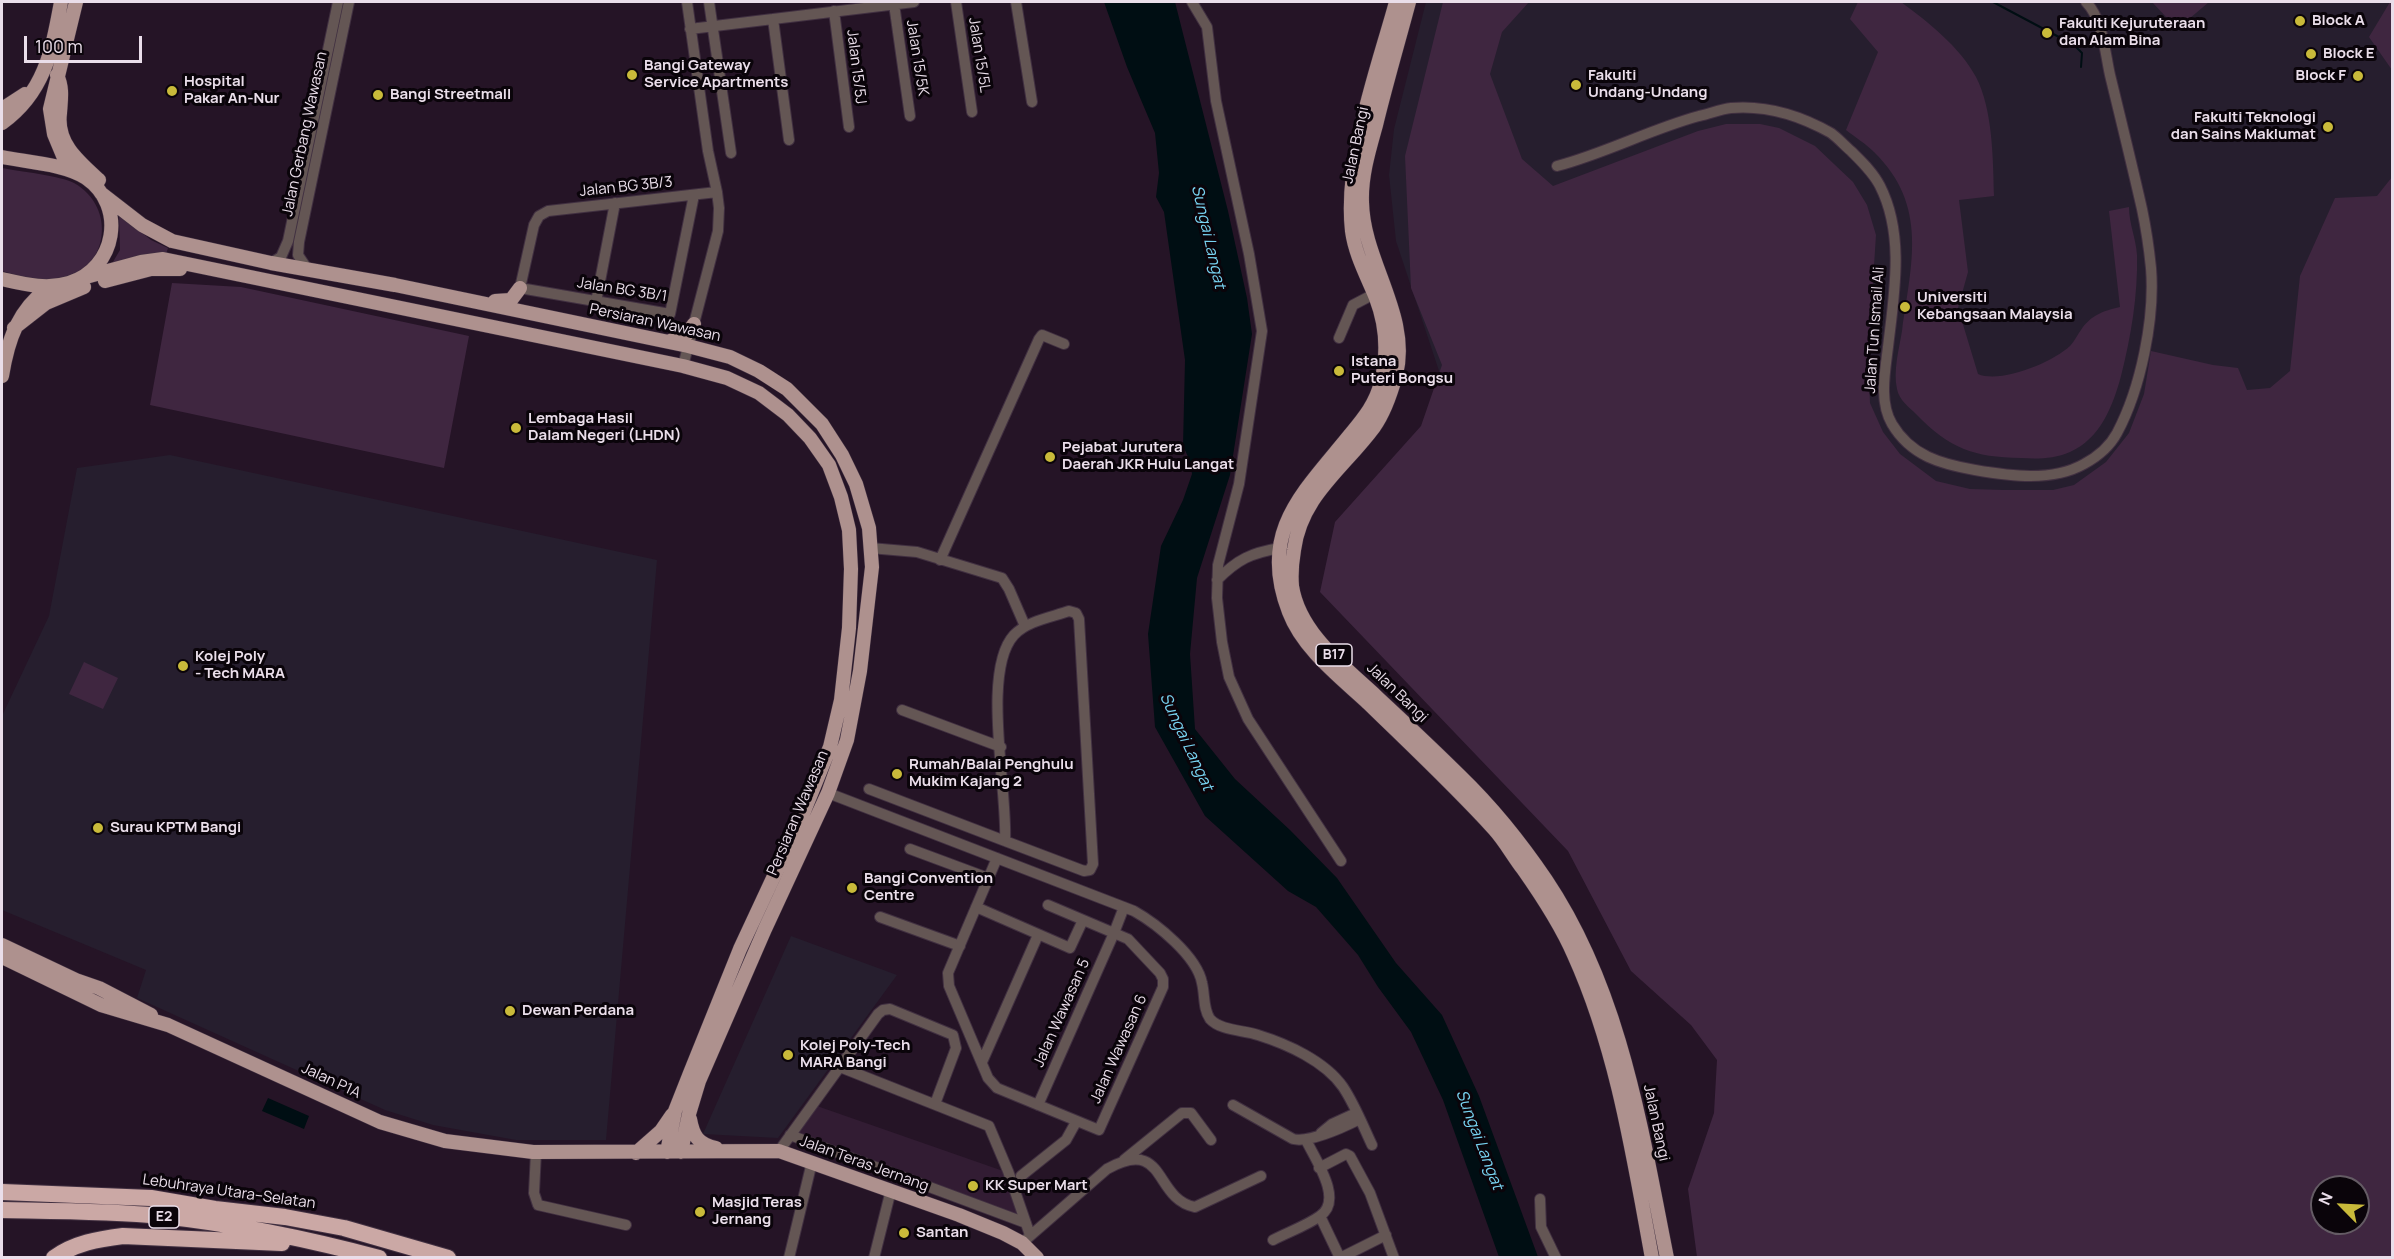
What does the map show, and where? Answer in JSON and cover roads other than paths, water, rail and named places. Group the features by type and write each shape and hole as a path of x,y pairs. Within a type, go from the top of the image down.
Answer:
{"highway":[{"path":"2,1184 107,1190 151,1198"},
{"name":"Lebuhraya Utara–Selatan","path":"2,1192 151,1198 214,1209 285,1217 344,1228 448,1257"},
{"name":"E2","path":"2,1210 163,1216 286,1235 379,1257"},
{"path":"54,1257 68,1248 123,1236 325,1244"}],"main road":[{"path":"2,123 19,109 50,59 62,2"},
{"path":"69,170 58,147 51,122 52,96 76,2"},
{"name":"Jalan Bangi","path":"1396,2 1359,140 1352,174 1350,202 1352,235 1381,314 1385,346 1383,373 1376,397 1368,413 1316,474 1292,508 1281,536 1278,560 1281,585 1290,616 1309,646 1454,786 1497,833 1539,892 1574,953 1605,1034 1624,1110 1652,1257"},
{"name":"Jalan Bangi","path":"1409,2 1366,164 1362,202 1366,234 1373,261 1397,329 1397,369 1386,403 1374,426 1312,500 1302,516 1296,534 1292,586 1300,612 1319,640 1462,778 1503,822 1547,881 1578,936 1616,1027 1628,1072 1667,1257"},
{"path":"57,75 62,91 60,129 69,150 90,171 172,240"},
{"path":"2,109 35,86"},
{"path":"2,157 69,170"},
{"name":"Persiaran Wawasan","path":"69,170 86,178 102,194 149,229 172,240 271,263 668,341 730,357 759,371 787,389 822,424 842,455 856,484 869,528 872,567 860,671 847,740 828,793 765,929 699,1081 682,1113 681,1152"},
{"path":"82,278 97,267 109,245 111,215 102,194"},
{"name":"Persiaran Wawasan","path":"49,286 60,286 156,259 205,268 683,366 727,378 759,393 788,414 810,438 829,465 841,497 849,530 851,569 849,628 841,700 823,769 740,949 667,1152"},
{"path":"14,328 46,303 87,286 151,269 205,268"},
{"path":"2,279 49,286"},
{"path":"2,376 14,328 26,308 49,286"},
{"path":"481,303 511,300 520,288"},
{"path":"668,341 681,339 693,327 698,342 709,351"},
{"path":"849,530 855,538 870,548 851,569"},
{"path":"802,816 814,800 828,793 823,782 823,769"},
{"path":"743,980 744,968 740,949 752,944 765,929"},
{"path":"2,945 76,980 108,992 168,1025"},
{"name":"Jalan P1A","path":"2,957 102,1005 168,1025 380,1122 445,1141 497,1149 536,1152 667,1152"},
{"path":"636,1153 682,1113 698,1141 706,1146 732,1151"},
{"name":"Jalan Teras Jernang","path":"667,1152 779,1151 1026,1239 1037,1257"}],"street":[{"name":"Jalan Gerbang Wawasan","path":"271,263 281,256 288,241 338,2"},
{"name":"Jalan Gerbang Wawasan","path":"308,270 298,255 302,222 349,2"},
{"path":"683,366 718,231 719,208 708,151 687,2"},
{"path":"709,2 731,153"},
{"path":"690,29 914,2"},
{"name":"Jalan 15/5L","path":"956,2 972,112"},
{"path":"1016,2 1032,102"},
{"path":"1192,2 1207,27 1216,100 1249,254 1262,332 1239,484 1218,565 1216,598 1229,677 1248,719 1341,861"},
{"name":"Jalan Tun Ismail Ali","path":"1557,166 1728,108 1758,108 1783,112 1833,135 1864,163 1880,186 1889,213 1895,244 1895,274 1884,383 1886,408 1892,423 1904,440 1940,464 2023,476 2067,471 2083,465 2102,452 2116,435 2131,399 2146,344 2150,308 2151,270 2145,221 2103,42 2091,3"},
{"name":"Jalan 15/5K","path":"894,4 910,116"},
{"name":"Jalan 15/5J","path":"834,11 849,127"},
{"path":"773,19 789,140"},
{"name":"Jalan BG 3B/3","path":"520,288 534,225 538,216 548,211 717,192"},
{"name":"Jalan BG 3B/1","path":"520,288 670,314 694,195"},
{"path":"596,302 615,203"},
{"path":"1339,339 1353,305 1374,294"},
{"path":"940,560 1039,339 1042,335 1064,344"},
{"path":"870,548 910,550 1002,578 1025,627"},
{"path":"1217,580 1233,564 1250,555 1280,548"},
{"path":"869,789 1084,872 1090,870 1093,864 1078,616 1069,611 1025,627 1014,635 1004,652 999,676 1005,841"},
{"path":"902,710 1001,747"},
{"path":"828,793 1124,907 1152,921 1185,953 1202,981 1206,1010 1213,1021 1221,1026 1279,1042 1322,1066 1343,1087 1372,1145"},
{"path":"910,849 988,878"},
{"path":"1021,867 1028,850"},
{"path":"997,858 948,973 948,980 988,1078 997,1088 1076,1122 1066,1140 1021,1176"},
{"path":"1048,905 1114,933"},
{"path":"976,907 1070,948 1083,920"},
{"name":"Jalan Wawasan 5","path":"1038,1105 1124,907"},
{"path":"880,917 960,946"},
{"name":"Jalan Wawasan 6","path":"1076,1122 1099,1130 1163,987 1164,979 1160,973 1128,939 1114,933"},
{"path":"981,1062 1038,935"},
{"path":"779,1151 883,1010 890,1009 954,1035 956,1048 935,1104"},
{"path":"840,1067 989,1126 1026,1222 1026,1239"},
{"path":"1233,1105 1293,1139 1306,1140 1321,1133 1332,1124 1358,1116"},
{"path":"1026,1239 1107,1169 1124,1160 1182,1113 1191,1113 1211,1140"},
{"path":"790,1135 1026,1222"},
{"path":"1273,1240 1320,1216 1329,1204 1330,1191 1306,1140"},
{"path":"536,1152 534,1192 538,1205 627,1225"},
{"path":"1319,1168 1346,1154 1350,1155 1370,1193 1394,1257"},
{"path":"1124,1160 1147,1161 1181,1202 1195,1207 1261,1176"},
{"path":"789,1257 812,1162"},
{"path":"874,1257 891,1190"},
{"path":"1540,1198 1541,1227 1556,1257"},
{"path":"1320,1216 1340,1257 1386,1235"}],"water":[{"name":"Sungai Langat","path":"1104,2 1175,2 1228,211 1247,298 1252,334 1230,475 1197,578 1190,654 1195,729 1235,779 1337,878 1396,963 1442,1015 1479,1096 1538,1257 1499,1257 1443,1100 1411,1032 1358,955 1316,907 1288,891 1205,816 1155,727 1148,634 1161,546 1183,500 1192,474 1190,461 1183,446 1185,360 1164,212 1156,197 1159,173 1155,133 1127,67"},
{"path":"268,1098 309,1116 304,1129 262,1111"}],"waterway":[{"path":"1993,2 2074,45 2082,53 2081,67"}],"place":[{"name":"Block A","path":"2300,21"},
{"name":"Fakulti Kejuruteraan dan Alam Bina","path":"2047,33"},
{"name":"Block E","path":"2311,54"},
{"name":"Bangi Gateway Service Apartments","path":"632,75"},
{"name":"Block F","path":"2358,76"},
{"name":"Fakulti Undang-Undang","path":"1576,85"},
{"name":"Hospital Pakar An-Nur","path":"172,91"},
{"name":"Bangi Streetmall","path":"378,95"},
{"name":"Fakulti Teknologi dan Sains Maklumat","path":"2328,127"},
{"name":"Universiti Kebangsaan Malaysia","path":"1905,307"},
{"name":"Istana Puteri Bongsu","path":"1339,371"},
{"name":"Lembaga Hasil Dalam Negeri (LHDN)","path":"516,428"},
{"name":"Pejabat Jurutera Daerah JKR Hulu Langat","path":"1050,457"},
{"name":"Kolej Poly - Tech MARA","path":"183,666"},
{"name":"Rumah/Balai Penghulu Mukim Kajang 2","path":"897,774"},
{"name":"Surau KPTM Bangi","path":"98,828"},
{"name":"Bangi Convention Centre","path":"852,888"},
{"name":"Dewan Perdana","path":"510,1011"},
{"name":"Kolej Poly-Tech MARA Bangi","path":"788,1055"},
{"name":"KK Super Mart","path":"973,1186"},
{"name":"Masjid Teras Jernang","path":"700,1212"},
{"name":"Santan","path":"904,1233"}]}
